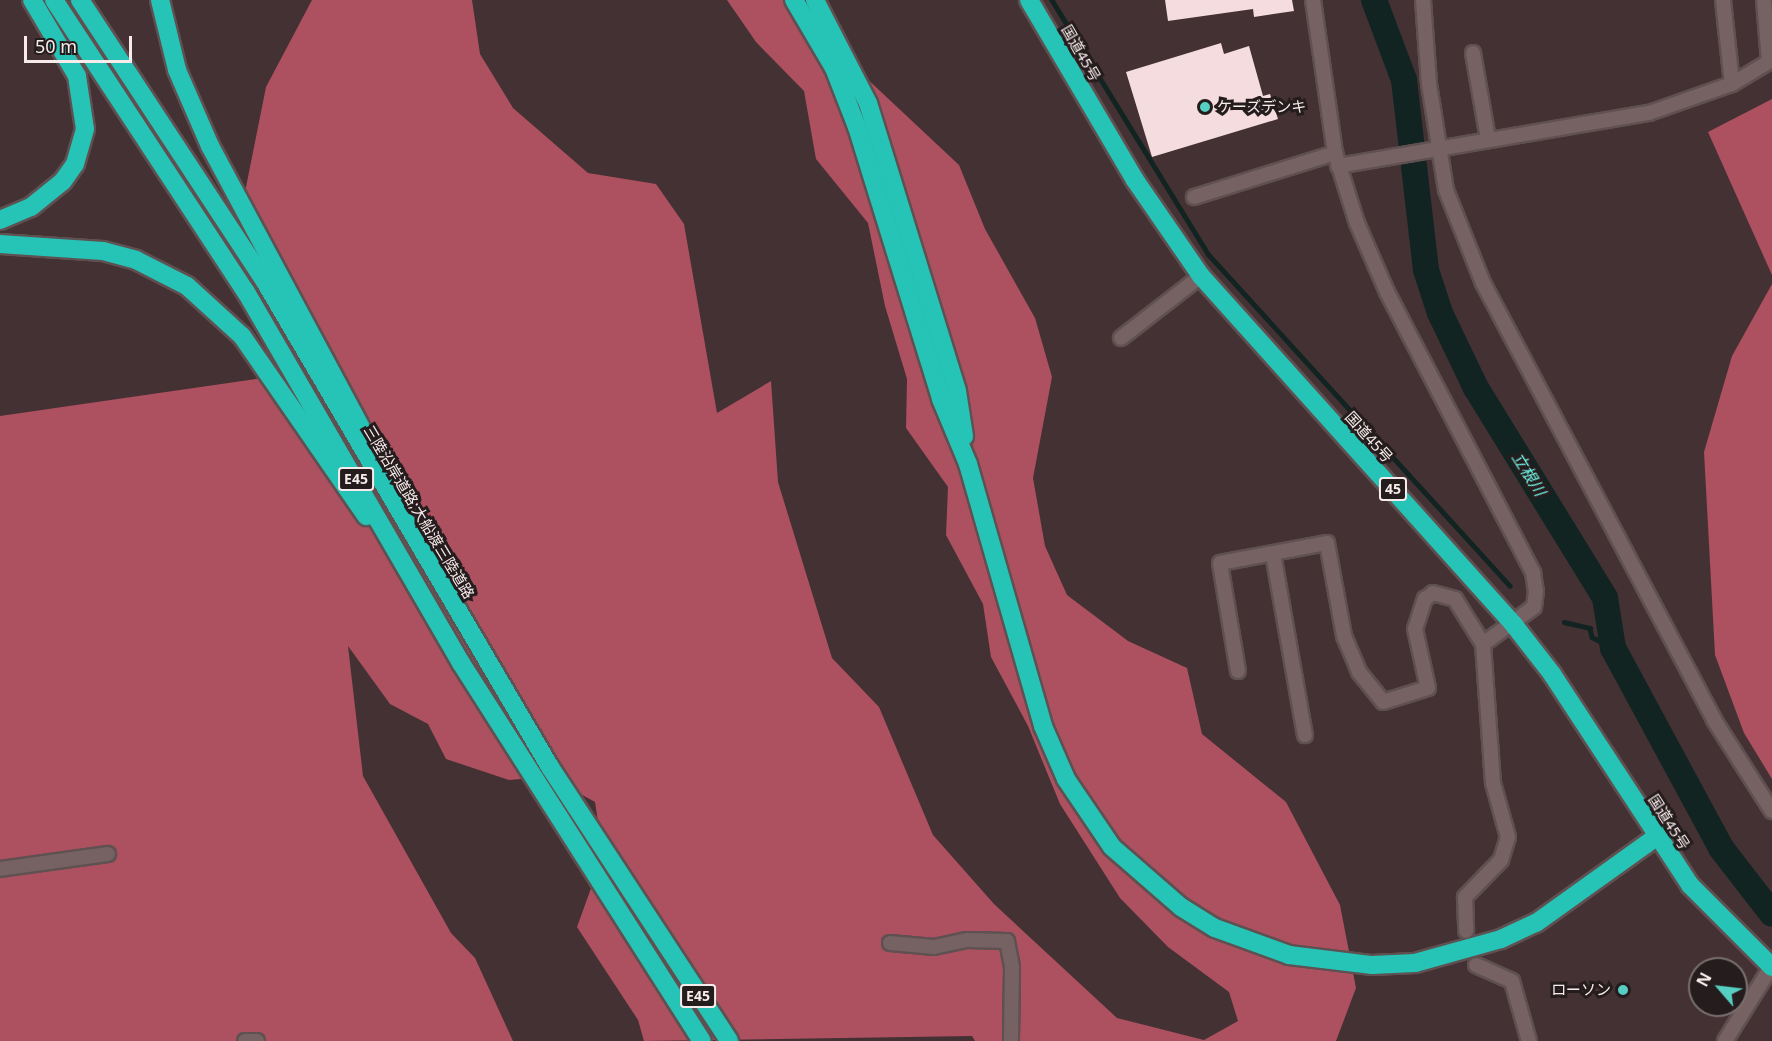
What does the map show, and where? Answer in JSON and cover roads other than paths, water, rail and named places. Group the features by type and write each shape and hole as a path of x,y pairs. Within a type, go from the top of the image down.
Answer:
{"highway":[{"path":"0,220 31,207 63,182 75,164 85,129 77,76 32,0"},
{"name":"E45","path":"54,0 246,292 417,584 650,964 702,1041"},
{"name":"三陸沿岸道路;大船渡三陸道路","path":"80,0 264,280 550,767 667,950 729,1041"},
{"path":"160,0 177,70 210,146 328,364 434,572"},
{"path":"794,0 834,68 857,126 941,399 968,464 1044,726 1066,779 1112,847 1181,907 1215,928 1299,957 1372,965 1415,963 1501,939 1536,923 1656,837"},
{"path":"815,0 868,104 957,391 968,464"},
{"name":"国道45号","path":"1029,0 1135,180 1201,276 1514,625 1597,741 1656,837 1722,921 1772,967"},
{"path":"0,244 103,252 136,260 188,286 242,336 417,584"}],"street":[{"path":"1313,0 1337,159 1387,292 1533,573 1533,607 1514,625 1483,644"},
{"path":"1423,0 1433,148 1446,190 1483,283 1714,720 1772,811"},
{"path":"1723,0 1732,84"},
{"path":"1194,197 1337,159 1356,163 1649,112 1732,84 1771,61 1764,0"},
{"path":"1473,53 1488,139"},
{"path":"1121,338 1201,276"},
{"path":"1238,671 1220,563 1327,543 1344,636 1359,672 1383,702 1428,688 1415,629 1425,599 1433,593 1455,599 1483,644 1493,783 1508,837 1501,860 1465,897 1466,931"},
{"path":"1273,554 1305,735"},
{"path":"0,869 108,854"},
{"path":"890,943 934,947 967,940 1007,941 1012,967 1011,1041"},
{"path":"1476,965 1512,981 1529,1041"},
{"path":"1725,1041 1772,967"},
{"path":"245,1041 257,1041"}],"waterway":[{"path":"1052,0 1209,255 1510,586"},
{"name":"立根川","path":"1374,0 1404,80 1426,270 1440,313 1476,388 1605,598 1613,648 1721,848 1772,914"},
{"path":"1564,622 1590,628 1592,637 1613,648"}],"place":[{"name":"ケーズデンキ","path":"1205,107"},
{"name":"ローソン","path":"1623,990"}]}
